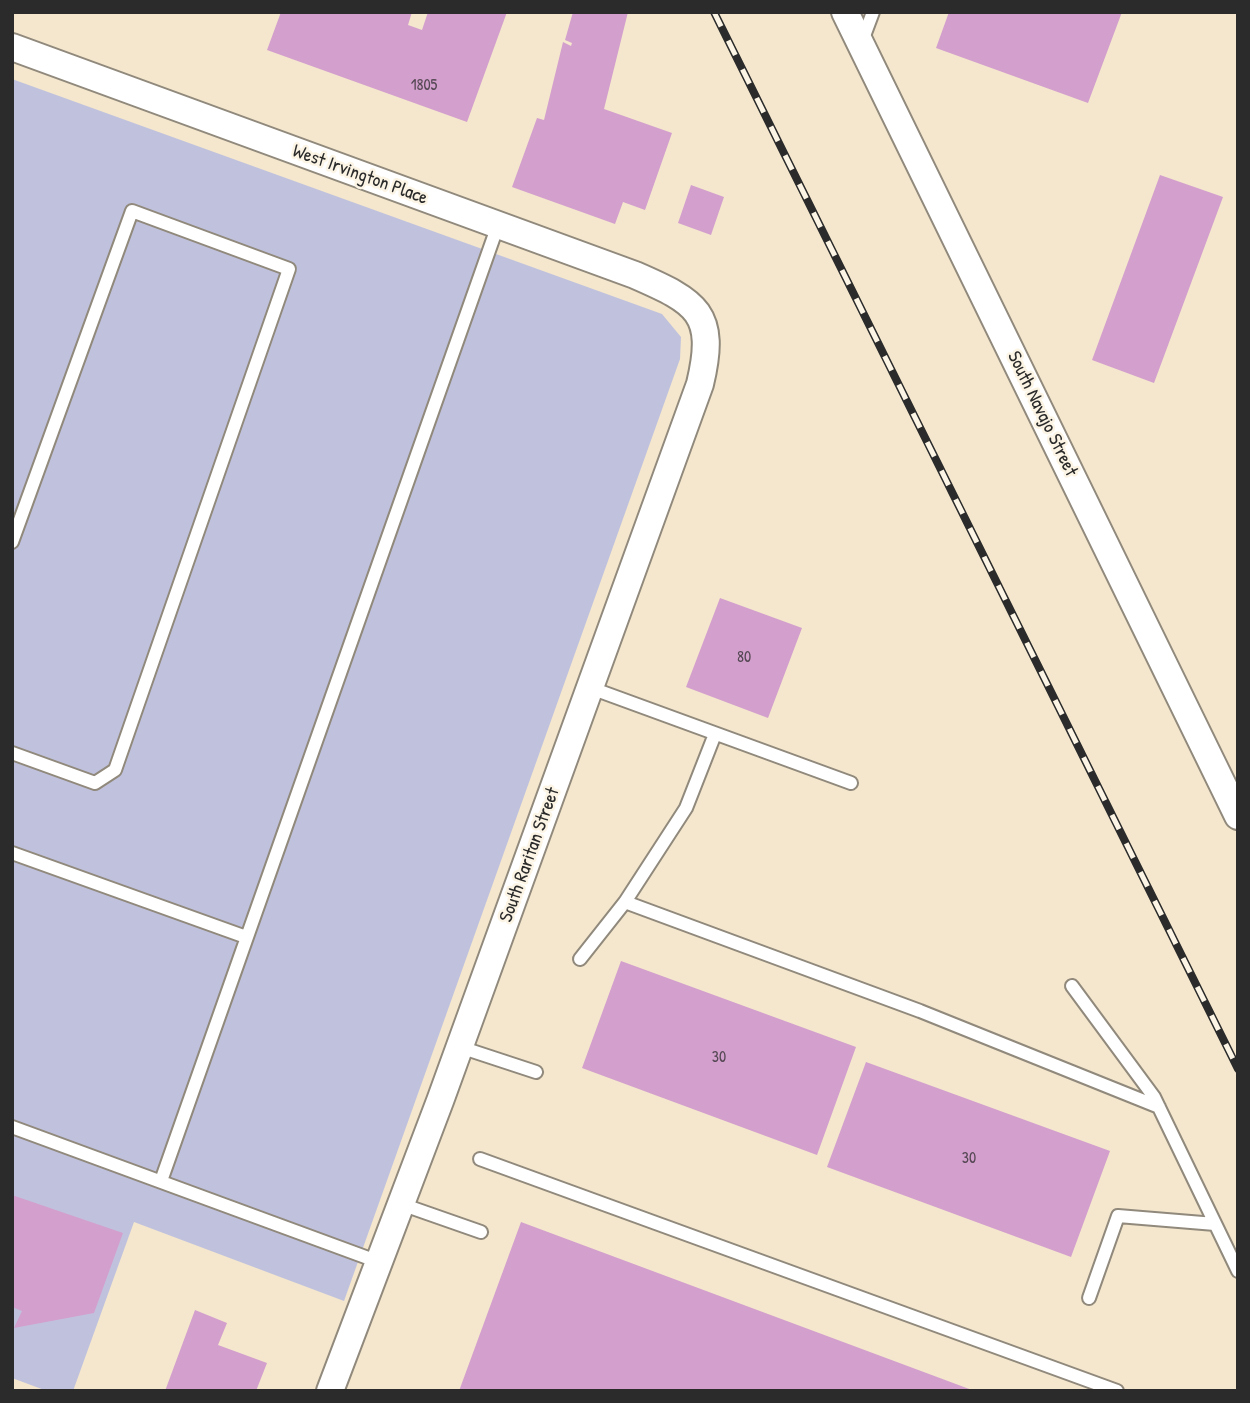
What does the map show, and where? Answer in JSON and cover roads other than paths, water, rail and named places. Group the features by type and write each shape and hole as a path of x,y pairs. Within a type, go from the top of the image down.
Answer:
{"street":[{"name":"South Navajo Street","path":"845,12 1238,816"},
{"name":"West Irvington Place","path":"12,47 660,286 683,299 701,315"},
{"name":"South Raritan Street","path":"330,1391 460,1047 700,384 707,346 706,329 701,315"}],"lane":[{"path":"861,44 873,12"},
{"path":"12,542 132,211 289,270 115,770 95,783 12,753"},
{"path":"160,1181 498,225"},
{"path":"591,688 851,783"},
{"path":"580,959 625,902 686,808 715,734"},
{"path":"12,853 246,937"},
{"path":"625,902 920,1011 1159,1107"},
{"path":"1072,986 1154,1097 1238,1271"},
{"path":"460,1047 536,1072"},
{"path":"12,1128 379,1262"},
{"path":"480,1158 1117,1391"},
{"path":"401,1204 481,1232"},
{"path":"1089,1298 1118,1216 1215,1224"}],"railway":[{"path":"714,12 1238,1069"}]}
